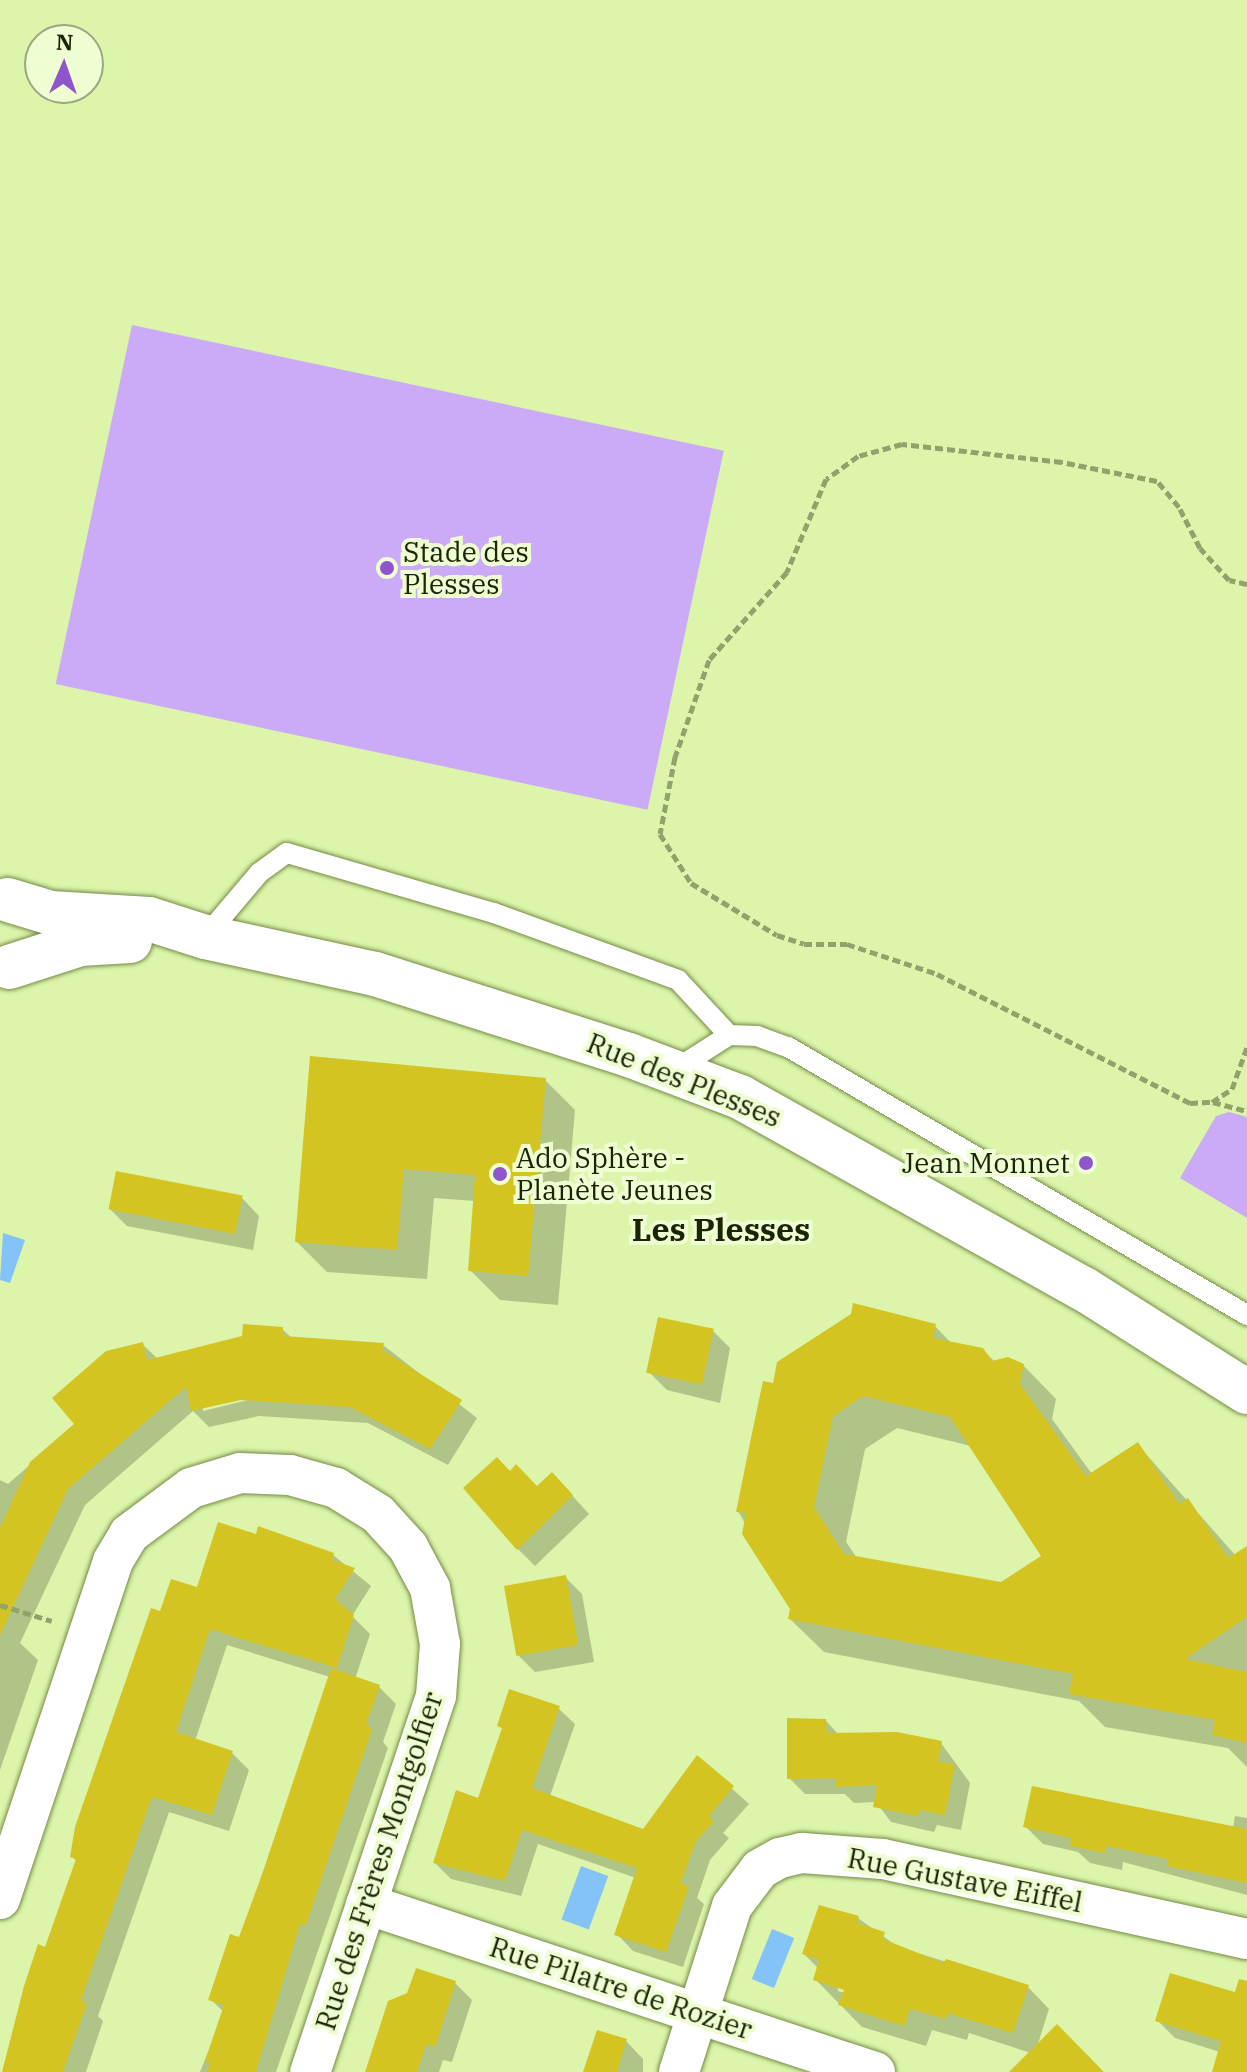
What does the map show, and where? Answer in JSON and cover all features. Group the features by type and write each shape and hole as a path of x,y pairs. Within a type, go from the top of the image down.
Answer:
{"street":[{"name":"Rue des Plesses","path":"4,892 51,913 149,919 205,937 375,974 673,1071 740,1097 832,1145 1084,1289 1247,1392"},
{"path":"4,892 14,933 5,978"},
{"name":"Rue des Plesses","path":"5,978 80,944 205,937"},
{"name":"Rue des Frères Montgolfier","path":"0,1899 113,1561 129,1534 191,1488 240,1473 290,1475 336,1488 378,1514 408,1547 430,1588 440,1644 436,1696 310,2072"},
{"name":"Rue Gustave Eiffel","path":"679,2072 732,1906 744,1885 780,1858 802,1853 883,1859 1247,1939"},
{"name":"Rue Pilatre de Rozier","path":"366,1904 875,2072"}],"lane":[{"path":"205,937 259,873 287,853 494,913 678,980 729,1035"},
{"path":"673,1071 729,1035 757,1036 788,1047 1247,1315"}],"path":[{"path":"1247,584 1229,580 1200,548 1179,507 1157,481 1062,462 902,444 858,456 826,479 787,572 709,660 675,757 660,834 691,883 777,935 883,953 937,974 1180,1098 1247,1111"},
{"path":"1212,1102 1232,1089 1247,1047"},
{"path":"0,1605 88,1633"}],"shaded area":[{"name":"Stade des Plesses","path":"132,325 724,451 647,810 56,684"},
{"path":"1229,1112 1247,1117 1247,1218 1180,1178 1216,1116"}],"water":[{"path":"3,1233 25,1240 10,1283 0,1280"},
{"path":"581,1866 608,1876 589,1929 562,1920"},
{"path":"772,1929 794,1938 774,1988 752,1979"}],"building":[{"path":"310,1056 546,1078 528,1276 468,1271 475,1175 404,1169 397,1250 295,1242"},
{"path":"116,1171 243,1196 235,1234 109,1209"},
{"path":"853,1303 936,1324 933,1338 983,1348 992,1361 1008,1357 1024,1364 1020,1384 1086,1476 1138,1442 1179,1504 1188,1498 1228,1558 1247,1546 1247,1617 1185,1659 1247,1672 1247,1743 1212,1735 1215,1720 1069,1694 1073,1674 788,1619 790,1609 742,1534 746,1513 736,1512 751,1438 763,1381 773,1383 777,1362 851,1314","holes":["863,1396 950,1417 1041,1556 1001,1582 844,1554 814,1507 833,1416"]},
{"path":"658,1317 714,1329 702,1385 646,1373"},
{"path":"243,1324 283,1327 283,1336 384,1343 382,1350 462,1400 430,1449 350,1407 241,1400 191,1411 186,1387 68,1489 0,1635 0,1528 30,1462 74,1424 52,1398 106,1351 143,1342 147,1360 242,1336"},
{"path":"497,1457 510,1471 516,1464 537,1486 552,1472 573,1495 517,1550 463,1488"},
{"path":"218,1522 256,1534 258,1526 334,1553 332,1560 355,1568 335,1599 354,1615 337,1668 210,1629 176,1732 233,1751 212,1815 152,1797 81,2000 87,2003 63,2072 2,2072 38,1944 45,1947 76,1859 70,1857 75,1827 151,1608 160,1611 171,1579 197,1587"},
{"path":"566,1575 578,1645 516,1656 504,1586"},
{"path":"331,1668 380,1685 366,1724 372,1729 306,1925 300,1924 256,2072 207,2072 210,2063 205,2061 224,2005 208,2000 230,1934 239,1937"},
{"path":"509,1689 560,1706 532,1788 643,1829 697,1755 734,1786 709,1816 714,1821 695,1843 681,1883 689,1887 666,1952 614,1935 637,1868 522,1830 505,1881 433,1863 456,1790 478,1798 502,1728 497,1726"},
{"path":"787,1718 826,1719 827,1733 897,1732 942,1741 938,1761 955,1765 945,1815 920,1810 918,1816 873,1807 877,1785 835,1787 835,1778 787,1779"},
{"path":"1032,1786 1247,1829 1247,1883 1167,1866 1168,1859 1106,1846 1105,1853 1070,1846 1071,1838 1023,1827"},
{"path":"819,1905 859,1916 857,1923 885,1932 883,1939 943,1963 946,1959 1029,1985 1013,2033 947,2013 946,2019 910,2009 904,2026 838,2005 844,1990 813,1980 819,1960 802,1954"},
{"path":"416,1968 456,1981 435,2047 426,2044 417,2072 365,2072 388,2001 407,1993"},
{"path":"1170,1973 1235,1992 1239,1979 1247,1981 1247,2072 1212,2072 1221,2041 1155,2021"},
{"path":"1057,2024 1104,2072 1009,2072"},
{"path":"597,2030 627,2039 617,2072 583,2072"}],"place":[{"name":"Stade des Plesses","path":"387,568"},
{"name":"Jean Monnet","path":"1086,1163"},
{"name":"Ado Sphère - Planète Jeunes","path":"500,1174"}],"district":[{"name":"Les Plesses","path":"721,1229"}]}
